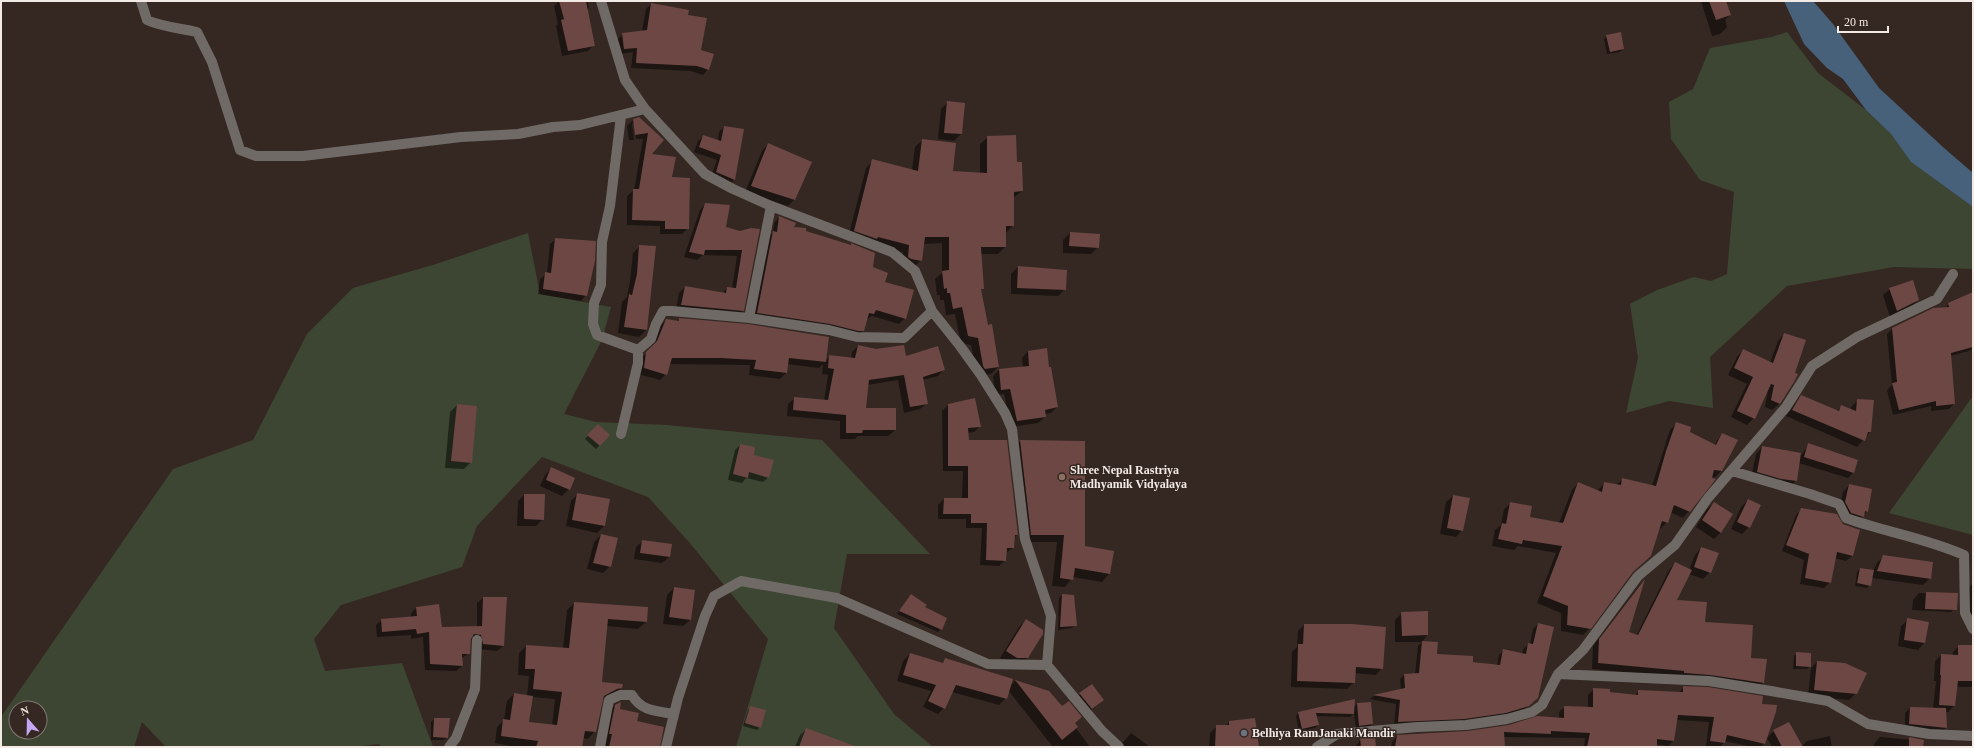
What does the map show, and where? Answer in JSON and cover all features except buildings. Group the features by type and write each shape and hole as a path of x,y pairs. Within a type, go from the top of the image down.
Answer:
{"street":[{"path":"141,1 147,20 159,26 174,26 197,32 212,62 240,150 256,156 303,156 461,137 518,134 552,127 580,125 645,109"},
{"path":"601,1 625,80 645,109 705,174 733,189 771,206 892,252 915,271 932,311 981,375 1005,413 1012,429 1025,539 1051,616 1047,665 1102,730 1119,747"},
{"path":"620,116 610,206 602,242 601,285 594,303 593,324 597,335 638,350"},
{"path":"749,318 771,206"},
{"path":"1317,747 1337,734 1417,727 1466,725 1507,719 1526,714 1542,705 1558,674 1583,650 1638,576 1675,545 1708,498 1786,407 1812,366 1857,337 1937,299 1953,274"},
{"path":"621,434 638,363 638,350 651,339 656,324 663,311 749,318 829,330 857,337 904,338 932,311"},
{"path":"1732,471 1839,504 1846,518 1871,527 1941,545 1964,555 1966,581 1964,613 1973,629"},
{"path":"666,747 674,714 704,616 714,596 741,581 837,598 988,664 1047,665"},
{"path":"449,747 456,738 475,690 477,640"},
{"path":"1558,674 1709,682 1764,689 1828,701 1868,724 1929,734 1973,736"},
{"path":"600,747 609,700 620,695 632,695 638,705 652,710 674,714"}],"green space":[{"path":"1787,32 1818,73 1866,110 1891,134 1911,162 1973,207 1973,269 1894,267 1787,286 1710,357 1713,408 1669,401 1626,413 1638,358 1630,304 1657,290 1694,277 1711,281 1727,274 1734,192 1700,180 1671,139 1669,102 1693,89 1710,48 1772,37"},
{"path":"528,233 540,294 611,307 602,340 564,414 596,422 667,425 822,440 930,554 847,554 834,628 894,714 933,747 736,747 768,639 689,542 648,497 542,457 477,526 462,567 341,605 314,639 325,671 402,663 433,747 381,747 379,744 354,747 166,747 142,722 134,747 1,747 1,717 8,707 8,740 48,740 48,700 13,700 173,469 253,440 307,334 353,288 436,264"},
{"path":"1973,396 1973,535 1889,513"}],"water":[{"path":"1784,1 1813,1 1833,24 1879,88 1973,173 1973,207 1911,162 1891,134 1866,110 1843,79 1827,68 1804,44"}],"place":[{"name":"Shree Nepal Rastriya Madhyamik Vidyalaya","path":"1062,477"},
{"name":"Belhiya RamJanaki Mandir","path":"1244,733"}]}
